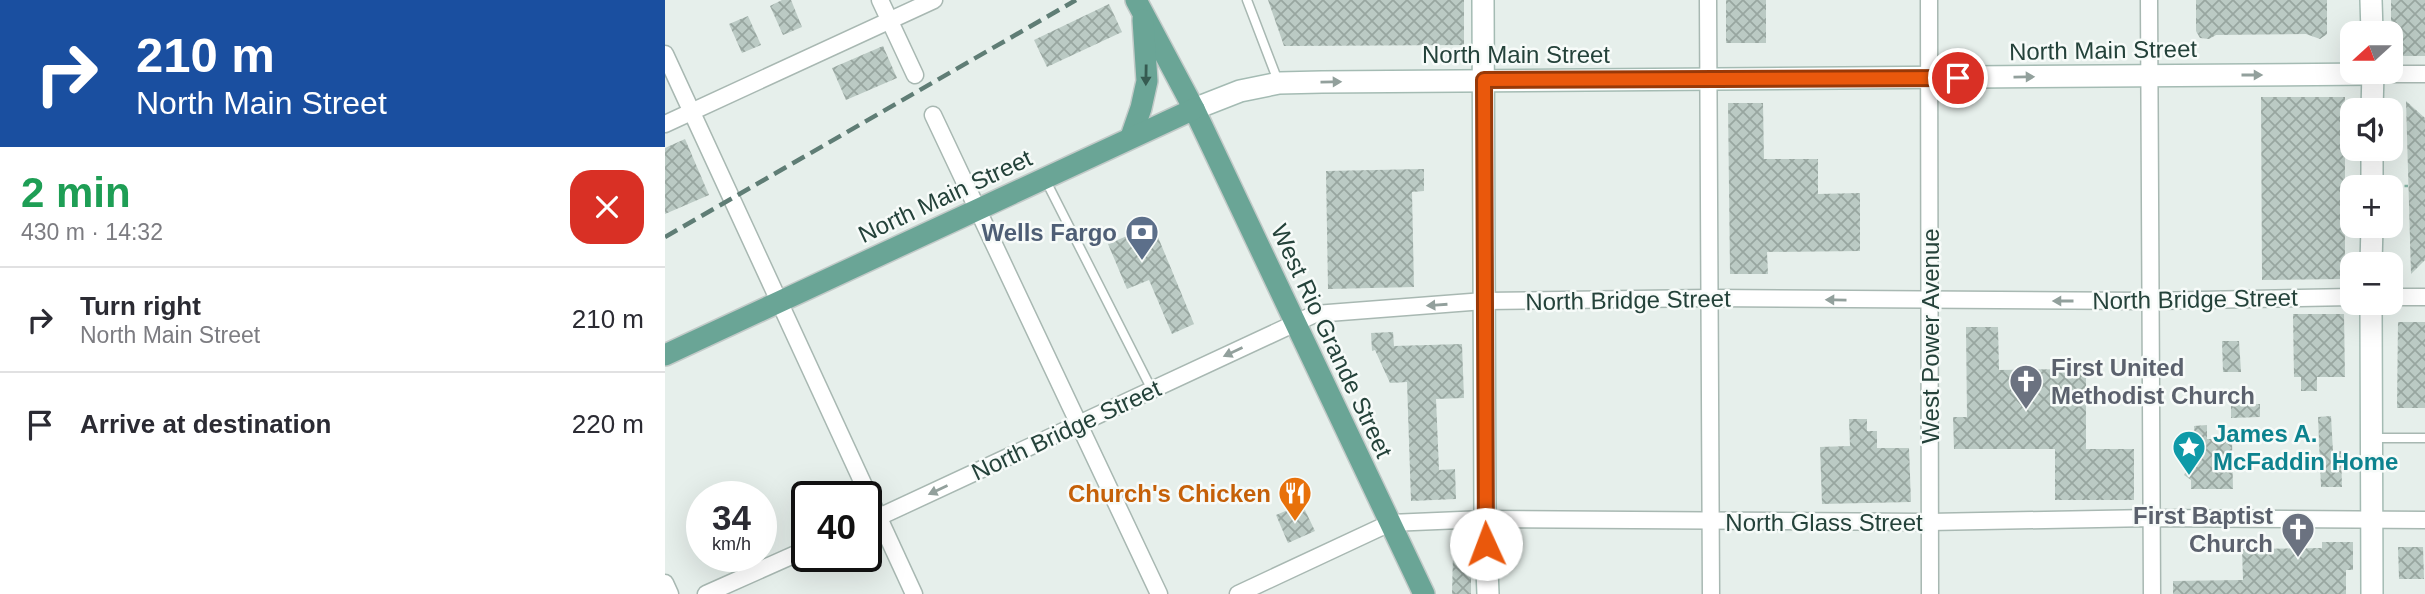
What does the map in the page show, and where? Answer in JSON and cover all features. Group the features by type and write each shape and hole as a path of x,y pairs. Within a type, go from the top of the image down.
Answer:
{"main road":[{"name":"West Rio Grande Street","path":"1139,5 1194,109 1424,594"},
{"path":"1131,136 1147,81 1139,5"},
{"name":"North Main Street","path":"665,355 1194,109"}],"street":[{"path":"880,0 915,75"},
{"path":"665,124 934,0"},
{"path":"1483,0 1485,519 1488,594"},
{"path":"1708,0 1711,594"},
{"name":"West Power Avenue","path":"1929,0 1930,594"},
{"path":"2149,0 2152,594"},
{"path":"2371,0 2372,21"},
{"path":"665,54 780,303 855,481"},
{"name":"North Main Street","path":"1194,109 1240,91 1279,83 2340,73"},
{"name":"North Main Street","path":"2403,74 2425,74"},
{"path":"933,116 1159,594"},
{"name":"North Bridge Street","path":"882,515 1315,314 1484,301 1709,298 2151,301 2340,297"},
{"path":"2403,297 2425,297"},
{"path":"2371,315 2372,594"},
{"name":"North Glass Street","path":"1238,594 1390,523 1485,519 1929,522 2151,517 2425,520"},
{"path":"882,538 914,594"},
{"path":"706,594 791,556"},
{"path":"665,583 670,594"}],"lane":[{"path":"1247,0 1279,83"},
{"path":"1045,178 1152,390"},
{"path":"2372,438 2425,438"}],"path":[{"path":"2403,186 2409,186"}],"building":[{"path":"782,0 791,0 802,27 783,35 770,6"},
{"path":"1268,0 1464,0 1464,45 1284,46"},
{"path":"1726,0 1766,0 1766,43 1726,43"},
{"path":"2196,0 2327,0 2327,34 2320,39 2306,34 2216,35 2209,39 2200,38 2196,31"},
{"path":"2391,0 2425,0 2425,56 2403,56 2403,21 2391,21"},
{"path":"1109,4 1122,32 1047,67 1034,40"},
{"path":"748,16 761,45 742,53 729,24"},
{"path":"883,46 897,78 846,100 832,68"},
{"path":"2261,97 2345,97 2340,98 2340,161 2345,161 2345,175 2340,175 2340,238 2345,238 2345,252 2340,252 2340,279 2262,280"},
{"path":"2406,101 2425,118 2425,260 2411,274"},
{"path":"1728,103 1763,103 1764,159 1818,159 1818,194 1860,193 1860,251 1767,252 1768,274 1730,274"},
{"path":"685,139 709,195 665,214 665,148"},
{"path":"1424,169 1424,191 1412,192 1414,287 1328,289 1326,171"},
{"name":"Wells Fargo","path":"1153,225 1194,324 1172,334 1149,280 1127,289 1108,244"},
{"path":"2293,314 2344,315 2345,377 2317,377 2317,391 2301,391 2301,377 2294,377"},
{"path":"2398,322 2425,322 2425,408 2397,408"},
{"name":"First United Methodist Church","path":"1966,327 1998,327 1999,370 2086,369 2086,449 2134,449 2134,500 2055,500 2055,449 1954,449 1953,417 1967,417"},
{"path":"1393,332 1394,346 1462,344 1464,398 1436,399 1439,470 1455,469 1456,499 1411,501 1407,382 1390,383 1375,350 1372,351 1371,333"},
{"path":"2222,341 2239,341 2241,372 2223,372"},
{"path":"2260,404 2260,417 2231,418 2231,405"},
{"path":"2331,416 2333,452 2341,451 2342,487 2321,487 2318,417"},
{"path":"1849,419 1867,419 1867,431 1877,431 1877,448 1909,448 1911,502 1822,504 1820,447 1850,446"},
{"path":"2207,425 2207,439 2232,439 2233,489 2191,489 2191,480 2184,475 2189,466 2183,456 2191,452 2190,439 2195,439 2194,426"},
{"name":"Church's Chicken","path":"1302,504 1315,531 1288,543 1276,515"},
{"name":"First Baptist Church","path":"2322,542 2353,542 2353,570 2346,570 2346,594 2173,594 2173,581 2243,580 2242,549 2322,548"},
{"path":"2398,547 2423,547 2424,579 2399,579"},
{"path":"1453,554 1471,554 1471,594 1452,594"}],"railway":[{"path":"665,237 1076,0"}],"place":[{"name":"Wells Fargo","path":"1142,262"},
{"name":"First United Methodist Church","path":"2026,411"},
{"name":"James A. McFaddin Home","path":"2189,477"},
{"name":"Church's Chicken","path":"1295,523"},
{"name":"First Baptist Church","path":"2298,559"}],"route":[{"path":"1486,544 1484,80 1958,78"}]}
